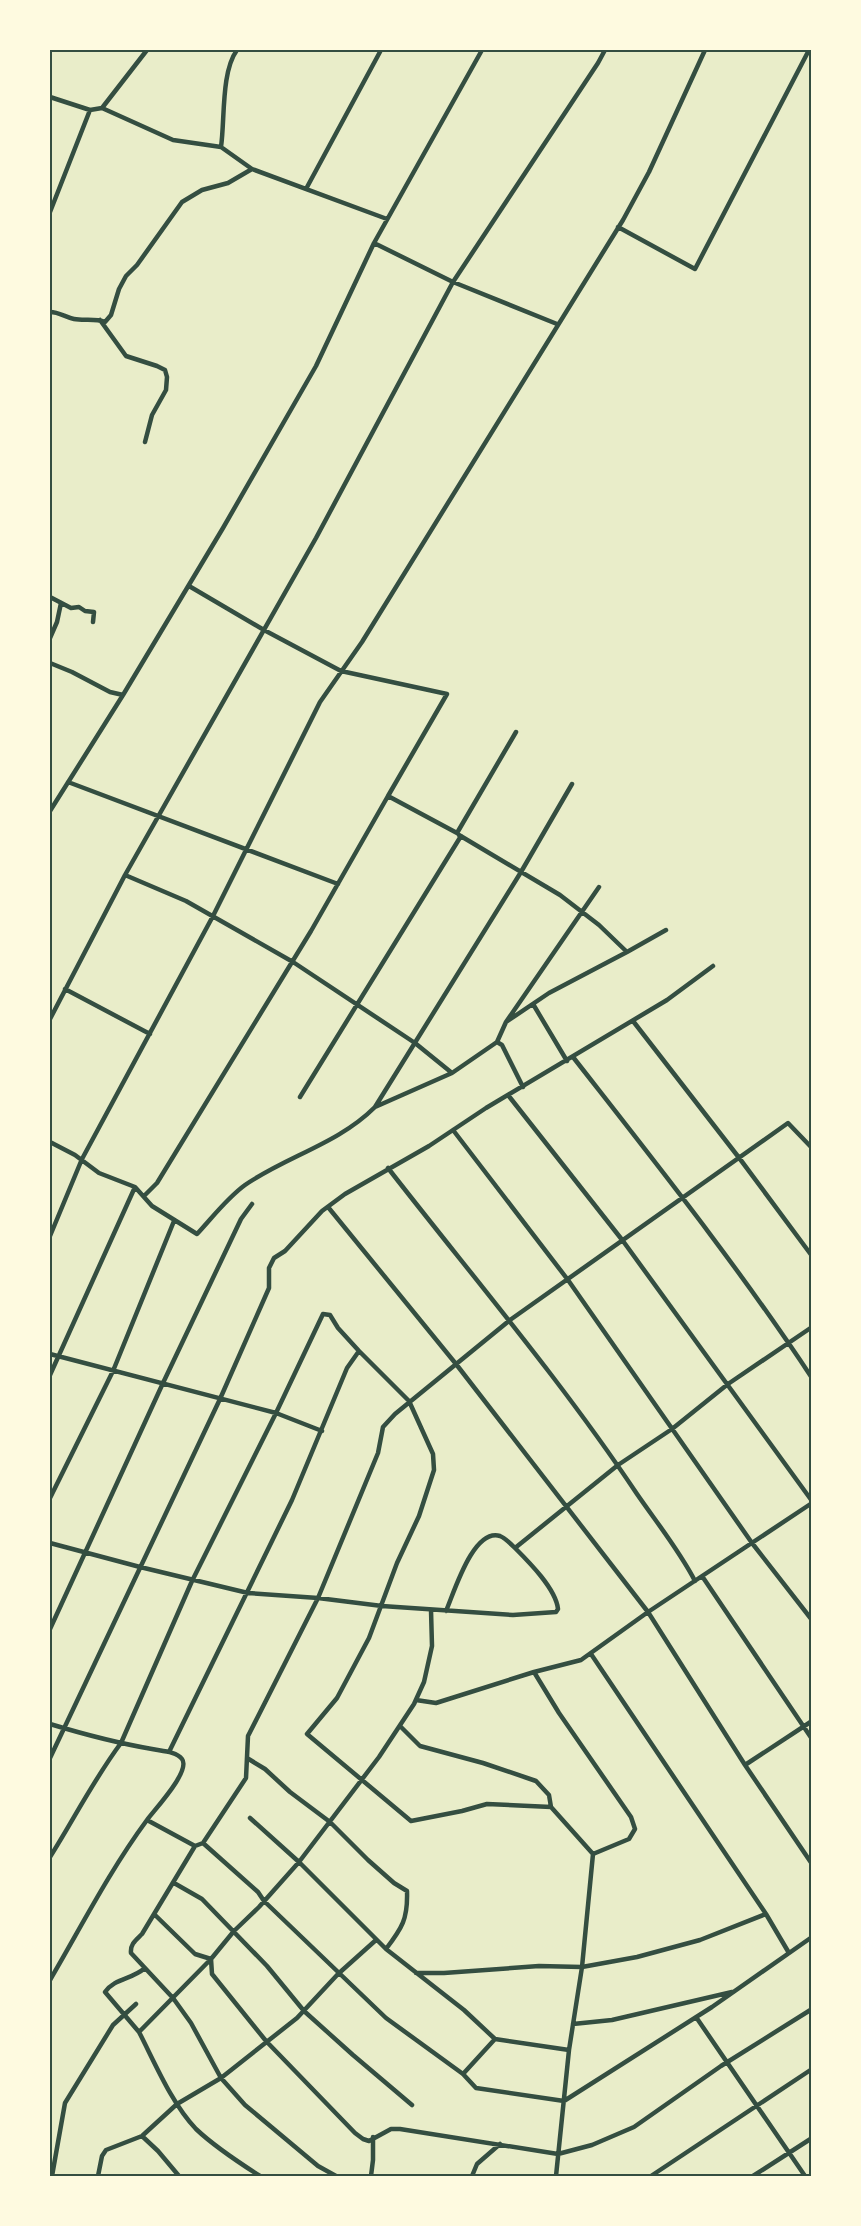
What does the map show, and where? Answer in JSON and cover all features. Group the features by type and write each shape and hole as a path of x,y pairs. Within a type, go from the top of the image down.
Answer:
{"street":[{"path":"102,108 147,50"},
{"path":"220,147 229,65 237,50"},
{"path":"306,189 381,50"},
{"path":"50,811 189,586 316,366 374,243 482,50"},
{"path":"50,1019 125,875 316,538 453,282 605,50"},
{"path":"50,1236 82,1159 213,916 320,702 362,642 618,227 649,172 705,50"},
{"path":"618,227 695,269 809,50"},
{"path":"50,97 90,110 102,108 173,140 220,147 252,169 387,219"},
{"path":"50,211 90,110"},
{"path":"50,312 57,312 74,319 105,322 111,315 126,276 137,265 182,202 202,190 228,183 252,169"},
{"path":"374,243 453,282 557,324"},
{"path":"100,320 126,356 165,370 166,390 153,415 145,442"},
{"path":"144,1196 157,1183 292,962 447,694 341,671 189,586"},
{"path":"50,597 71,608 79,607 85,611 94,612 93,622"},
{"path":"50,638 57,622 61,603"},
{"path":"50,663 110,692 123,695"},
{"path":"300,1097 459,835 516,732"},
{"path":"68,782 338,884"},
{"path":"50,1142 82,1159 99,1173 135,1187 152,1206 197,1234 244,1185 360,1122 375,1107 521,872 572,784"},
{"path":"388,796 459,835 560,896 599,925 627,952"},
{"path":"125,875 186,901 292,962 415,1043 452,1072"},
{"path":"375,1107 452,1072 497,1042 506,1022 599,887"},
{"path":"506,1022 533,1004 666,930"},
{"path":"50,1758 220,1399 268,1288 269,1268 274,1258 285,1251 328,1207 345,1194 429,1146 508,1095 667,1000 713,966"},
{"path":"65,989 150,1034"},
{"path":"533,1004 567,1061"},
{"path":"633,1021 812,1256"},
{"path":"497,1042 502,1045 523,1087"},
{"path":"573,1057 684,1197 812,1378"},
{"path":"416,1700 436,1703 534,1672 568,1665 591,1654 648,1612 812,1502 623,1241 508,1095"},
{"path":"336,2176 318,2166 245,2105 221,2078 191,2023 173,1998 131,1953 130,1948 174,1883 195,1846 203,1843 246,1778 248,1736 318,1598 378,1453 383,1427 409,1401 510,1320 788,1123 812,1148"},
{"path":"453,1130 568,1280 752,1543 812,1620"},
{"path":"388,1168 454,1254 510,1320 618,1465 686,1563 695,1581"},
{"path":"50,1375 135,1187"},
{"path":"50,1629 163,1383 241,1220 252,1204"},
{"path":"328,1207 456,1364 648,1612 745,1766 812,1864"},
{"path":"50,1498 113,1371 174,1221"},
{"path":"50,1857 72,1823 103,1766 120,1743 192,1581 323,1314 330,1315 338,1328 359,1351 409,1401 433,1454 434,1470 419,1516 397,1563 369,1638 337,1698 307,1734 411,1821 487,1804 551,1807"},
{"path":"515,1548 618,1465 672,1429 728,1384 812,1327"},
{"path":"169,1752 248,1593 322,1431 347,1368 359,1351"},
{"path":"50,1354 276,1413 322,1431"},
{"path":"50,1543 192,1581 248,1593 382,1606 431,1610 446,1611 513,1615 556,1612 558,1601 537,1571 515,1548 498,1535 489,1537 478,1544 471,1553 446,1611"},
{"path":"702,1576 812,1738"},
{"path":"139,2032 211,1959 299,1862 400,1727 424,1682 432,1646 431,1610"},
{"path":"591,1654 766,1914 789,1953"},
{"path":"534,1672 559,1713 631,1817 635,1829 629,1839 593,1854"},
{"path":"745,1766 812,1721"},
{"path":"50,1724 120,1743 169,1752 180,1756 184,1761 184,1768 123,1856 50,1980"},
{"path":"400,1727 420,1746 483,1763 536,1781 549,1795 551,1807 593,1854 582,1966 569,2050 556,2176"},
{"path":"247,1758 265,1769 290,1792 330,1822 368,1860 394,1883 407,1891 407,1910 400,1931 386,1949"},
{"path":"250,1818 299,1862 386,1949 464,2010 495,2038 569,2050"},
{"path":"147,1820 195,1846"},
{"path":"203,1843 258,1892 264,1901 338,1974 386,2018 463,2074 476,2088 564,2101 696,2017 812,1937"},
{"path":"174,1883 202,1899 288,1988 304,2011 412,2105"},
{"path":"154,1914 195,1953 211,1959"},
{"path":"416,1973 539,1966 582,1966 637,1957 700,1940 766,1914"},
{"path":"98,2176 102,2156 106,2150 142,2136 177,2104 221,2078 304,2011 338,1974 376,1940"},
{"path":"211,1959 212,1974 266,2041 355,2133 369,2141 391,2129 400,2129 558,2154 592,2145 634,2127 727,2062 812,2009"},
{"path":"145,1968 135,1977 110,1985 105,1992 139,2032 177,2104 196,2128 232,2158 260,2176"},
{"path":"573,2024 612,2020 735,1991"},
{"path":"52,2176 65,2103 113,2025 136,2004"},
{"path":"696,2017 805,2176"},
{"path":"463,2074 495,2038"},
{"path":"651,2176 812,2069"},
{"path":"142,2136 158,2151 177,2176"},
{"path":"371,2176 373,2137"},
{"path":"753,2176 812,2138"},
{"path":"472,2176 477,2164 500,2144"}]}
